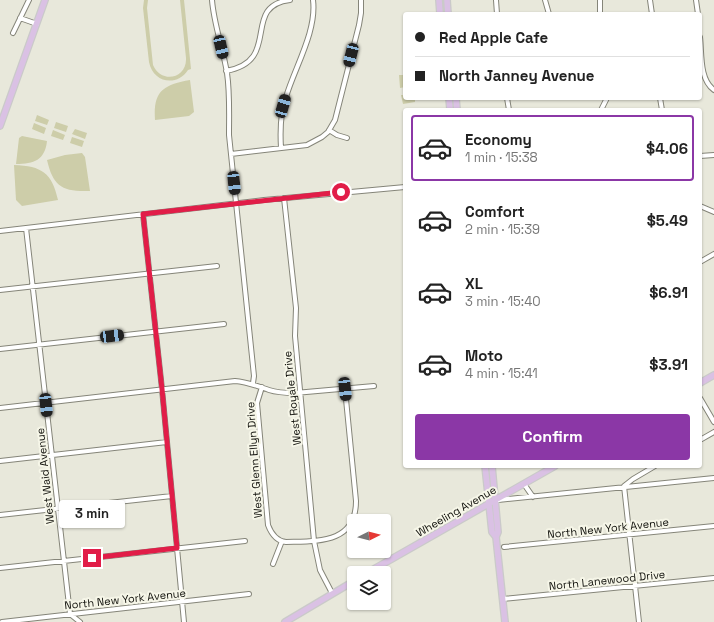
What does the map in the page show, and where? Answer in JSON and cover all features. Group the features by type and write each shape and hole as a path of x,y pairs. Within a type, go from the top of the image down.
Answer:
{"main road":[{"path":"0,126 45,0"},
{"path":"439,0 440,12"},
{"path":"447,0 448,12"},
{"path":"702,382 714,375"},
{"path":"485,468 492,532 496,537"},
{"path":"492,468 498,532 496,537 505,622"},
{"name":"Wheeling Avenue","path":"379,566 552,468"},
{"path":"285,622 347,585"}],"street":[{"path":"12,33 29,0"},
{"path":"212,0 217,34 226,70 228,89 228,135 254,376 253,383"},
{"path":"226,70 242,66 252,58 260,41 261,24 266,13 277,3 290,0"},
{"path":"281,148 280,122 283,106 311,27 313,0"},
{"path":"231,154 311,144 322,137 329,130 336,115 359,25 361,0"},
{"path":"496,0 498,12"},
{"path":"544,0 548,12"},
{"path":"600,0 600,12"},
{"path":"650,0 652,12"},
{"path":"696,0 698,12"},
{"path":"20,18 37,24"},
{"path":"702,53 705,78 714,90"},
{"path":"329,130 337,135 347,138"},
{"path":"702,156 714,155"},
{"path":"0,231 236,203 403,187"},
{"name":"West Royale Drive","path":"284,198 296,308 295,336 314,541 320,570 332,593"},
{"path":"702,207 714,212"},
{"path":"143,214 162,389 184,622"},
{"name":"West Waid Avenue","path":"26,228 70,614"},
{"path":"702,261 714,254"},
{"path":"0,290 217,266"},
{"path":"0,349 224,324"},
{"path":"0,408 235,381 253,383 269,390 285,393 374,386"},
{"name":"West Glenn Ellyn Drive","path":"262,387 257,403 267,521 272,533 282,541"},
{"path":"273,564 282,541 314,541 328,539 342,532 350,525 355,511 356,501 345,389"},
{"path":"702,401 714,422"},
{"path":"702,439 714,432"},
{"path":"0,461 167,442"},
{"path":"624,486 652,468"},
{"path":"496,500 714,478"},
{"path":"524,484 533,497"},
{"path":"624,486 639,622"},
{"path":"0,515 172,496"},
{"name":"North New York Avenue","path":"504,547 714,526"},
{"path":"0,568 245,541"},
{"name":"North Lanewood Drive","path":"503,599 714,578"},
{"name":"North New York Avenue","path":"2,622 249,594"},
{"path":"70,614 80,622"}],"green space":[{"path":"144,0 148,0 147,8 153,65 157,71 167,77 178,74 182,71 185,65 186,58 180,0 184,0 191,69 178,79 166,80 160,78 151,69 143,8"},
{"path":"399,75 403,75 403,87 400,88"},
{"path":"190,80 194,112 189,116 155,120 156,102 162,91 173,84"},
{"path":"401,95 403,95 403,100 415,100 415,102 403,104"},
{"path":"37,115 49,120 47,125 35,121"},
{"path":"56,122 68,126 66,132 54,128"},
{"path":"34,123 46,128 44,134 32,129"},
{"path":"75,129 87,133 85,139 72,134"},
{"path":"53,130 65,135 63,140 51,136"},
{"path":"22,136 47,141 44,153 38,160 16,164 19,138"},
{"path":"72,137 84,141 82,147 70,143"},
{"path":"82,153 85,157 90,191 72,190 60,186 52,176 47,160 65,155"},
{"path":"14,165 39,169 49,177 53,183 58,200 22,206 16,200"}],"route":[{"path":"92,558 177,548 143,214 341,192"}]}
